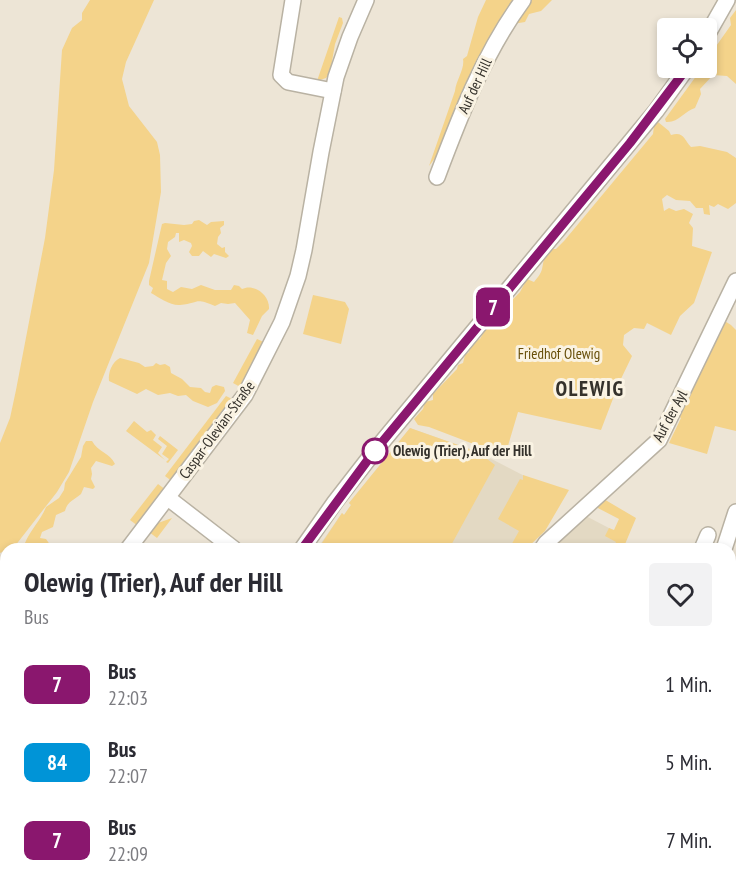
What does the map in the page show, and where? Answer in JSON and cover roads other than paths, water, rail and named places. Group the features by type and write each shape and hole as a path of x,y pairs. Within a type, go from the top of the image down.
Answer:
{"street":[{"path":"292,0 280,75 288,82 333,91"},
{"name":"Caspar-Olevian-Straße","path":"133,543 245,395 282,322 298,276 304,250 333,91 345,49 366,0"},
{"name":"Auf der Hill","path":"437,177 461,116 493,48 524,0"},
{"path":"717,18 727,0"},
{"path":"307,543 373,453 648,120 680,78"},
{"name":"Auf der Ayl","path":"546,543 659,440 736,281"},
{"path":"168,498 226,543"},
{"path":"726,543 736,512"},
{"path":"705,543 708,535"}],"place":[{"name":"Olewig (Trier), Auf der Hill","path":"375,451"}],"district":[{"name":"OLEWIG","path":"590,389"}],"park label":[{"name":"Friedhof Olewig","path":"559,354"}]}
